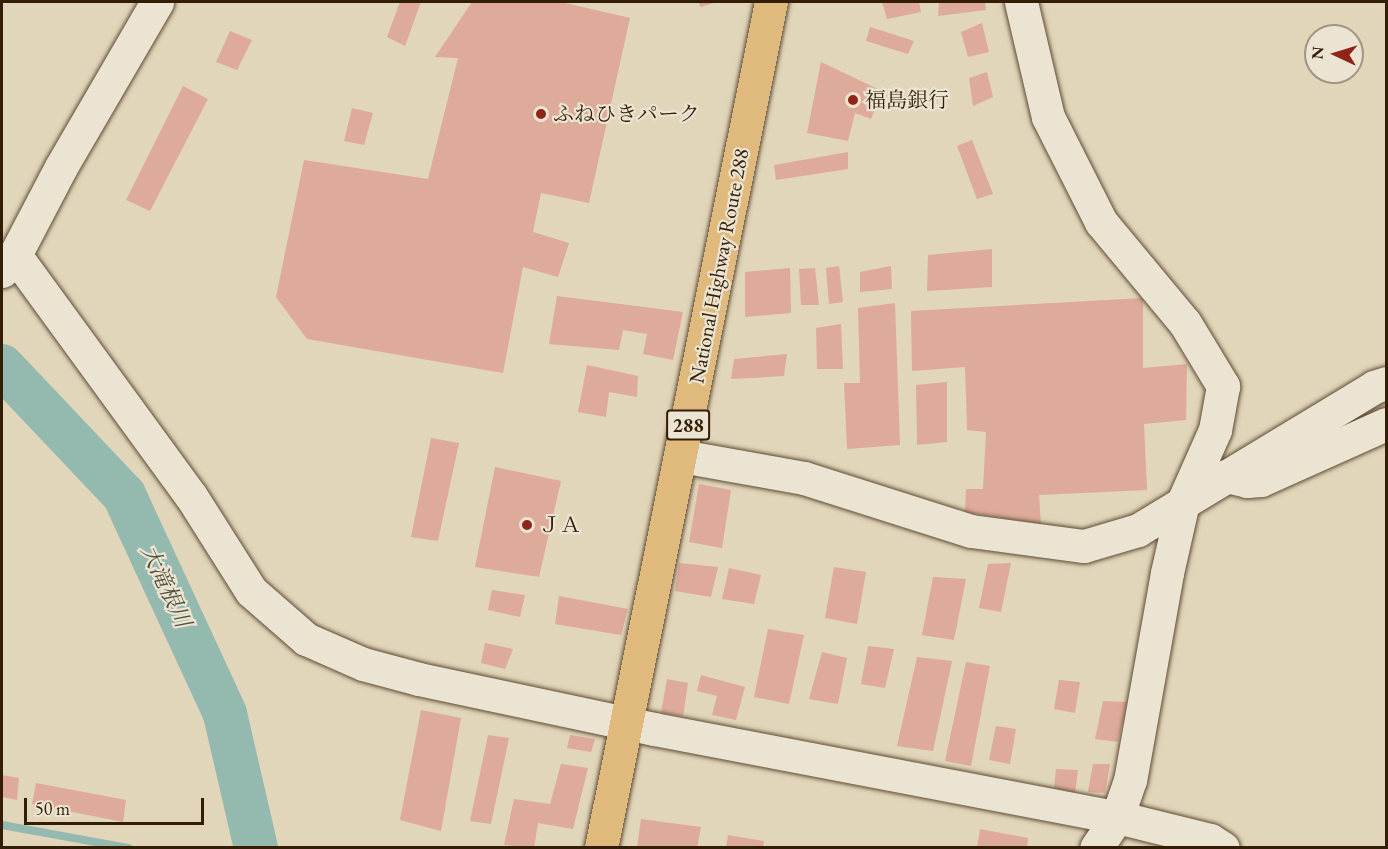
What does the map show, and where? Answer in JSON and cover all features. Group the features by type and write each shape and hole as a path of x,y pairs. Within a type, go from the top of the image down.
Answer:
{"highway":[{"name":"National Highway Route 288","path":"601,848 771,2"}],"street":[{"path":"157,2 8,263 191,496 251,591 306,639 363,664 419,679 625,723 1117,817 1210,840 1223,848"},
{"path":"1022,2 1048,117 1101,222 1185,323 1223,386 1215,430 1183,502 1167,573 1130,780 1117,817 1096,848"},
{"path":"681,456 804,478 972,531 1084,546 1138,530 1374,387 1386,383"},
{"path":"1226,476 1247,481 1261,480 1386,424"}],"building":[{"path":"400,2 421,2 405,46 387,37"},
{"path":"472,2 561,2 630,18 589,203 541,193 533,232 569,243 558,277 523,267 503,373 307,339 276,297 304,160 428,179 458,58 435,57"},
{"path":"698,2 717,2 701,7"},
{"path":"882,2 919,2 921,12 887,19"},
{"path":"939,2 985,2 986,10 938,16"},
{"path":"982,23 989,52 968,57 961,32"},
{"path":"870,27 914,41 908,54 866,41"},
{"path":"230,31 252,40 237,70 216,62"},
{"path":"821,62 882,91 871,119 855,113 848,141 807,133"},
{"path":"987,72 993,97 973,106 969,78"},
{"path":"183,86 208,99 150,211 126,200"},
{"path":"352,108 373,113 364,145 344,141"},
{"path":"972,140 993,194 977,199 957,146"},
{"path":"848,152 848,169 776,180 774,165"},
{"path":"992,249 992,287 927,291 928,255"},
{"path":"839,266 843,302 829,304 826,268"},
{"path":"891,266 892,289 860,292 860,272"},
{"path":"790,268 791,313 745,317 745,272"},
{"path":"815,268 819,305 801,305 799,269"},
{"path":"557,296 683,312 673,360 643,354 647,334 623,330 619,350 549,344"},
{"path":"1143,298 1143,368 1187,364 1186,420 1144,424 1147,490 1039,495 1041,524 965,512 966,489 983,489 986,432 967,430 965,367 912,371 911,311"},
{"path":"895,303 900,445 847,449 844,383 860,383 858,308"},
{"path":"841,324 843,369 817,369 816,328"},
{"path":"787,354 784,376 731,379 734,359"},
{"path":"587,365 638,376 637,397 609,392 606,417 578,412"},
{"path":"947,382 947,442 917,445 916,385"},
{"path":"431,438 459,443 438,541 411,537"},
{"path":"495,467 561,481 539,577 475,567"},
{"path":"699,484 731,490 722,548 689,542"},
{"path":"679,563 718,567 711,597 675,591"},
{"path":"1011,563 1001,612 979,608 988,564"},
{"path":"834,567 866,572 857,624 825,618"},
{"path":"729,568 761,575 754,604 722,599"},
{"path":"933,577 966,579 954,640 922,635"},
{"path":"492,590 525,595 520,617 488,610"},
{"path":"559,596 628,609 621,635 555,624"},
{"path":"768,629 804,635 789,704 754,697"},
{"path":"485,643 513,649 505,669 481,663"},
{"path":"868,646 894,649 885,688 861,684"},
{"path":"822,652 847,658 838,704 809,699"},
{"path":"917,657 952,661 933,751 897,746"},
{"path":"966,662 990,666 971,766 945,761"},
{"path":"701,675 745,687 736,720 712,715 717,696 697,691"},
{"path":"667,679 688,683 683,716 661,713"},
{"path":"1059,680 1080,682 1075,713 1054,709"},
{"path":"1103,701 1127,702 1118,742 1095,739"},
{"path":"421,710 461,718 441,831 400,820"},
{"path":"996,726 1016,729 1010,764 989,760"},
{"path":"488,735 509,738 491,824 470,821"},
{"path":"570,735 595,739 591,752 567,748"},
{"path":"561,764 588,768 573,829 538,823 534,848 504,845 514,799 550,804"},
{"path":"1093,764 1110,764 1105,793 1088,792"},
{"path":"1056,769 1078,770 1075,793 1054,788"},
{"path":"2,775 19,778 17,800 2,797"},
{"path":"36,783 126,800 123,822 32,804"},
{"path":"641,819 701,827 697,848 637,848"},
{"path":"980,829 1028,838 1027,848 977,848"},
{"path":"728,835 764,841 763,848 726,848"}],"waterway":[{"name":"大滝根川","path":"2,366 124,495 225,714 256,848"},
{"path":"2,825 129,848"}],"place":[{"name":"福島銀行","path":"853,100"},
{"name":"ふねひきパーク","path":"541,114"},
{"name":"ＪＡ","path":"527,525"}]}
